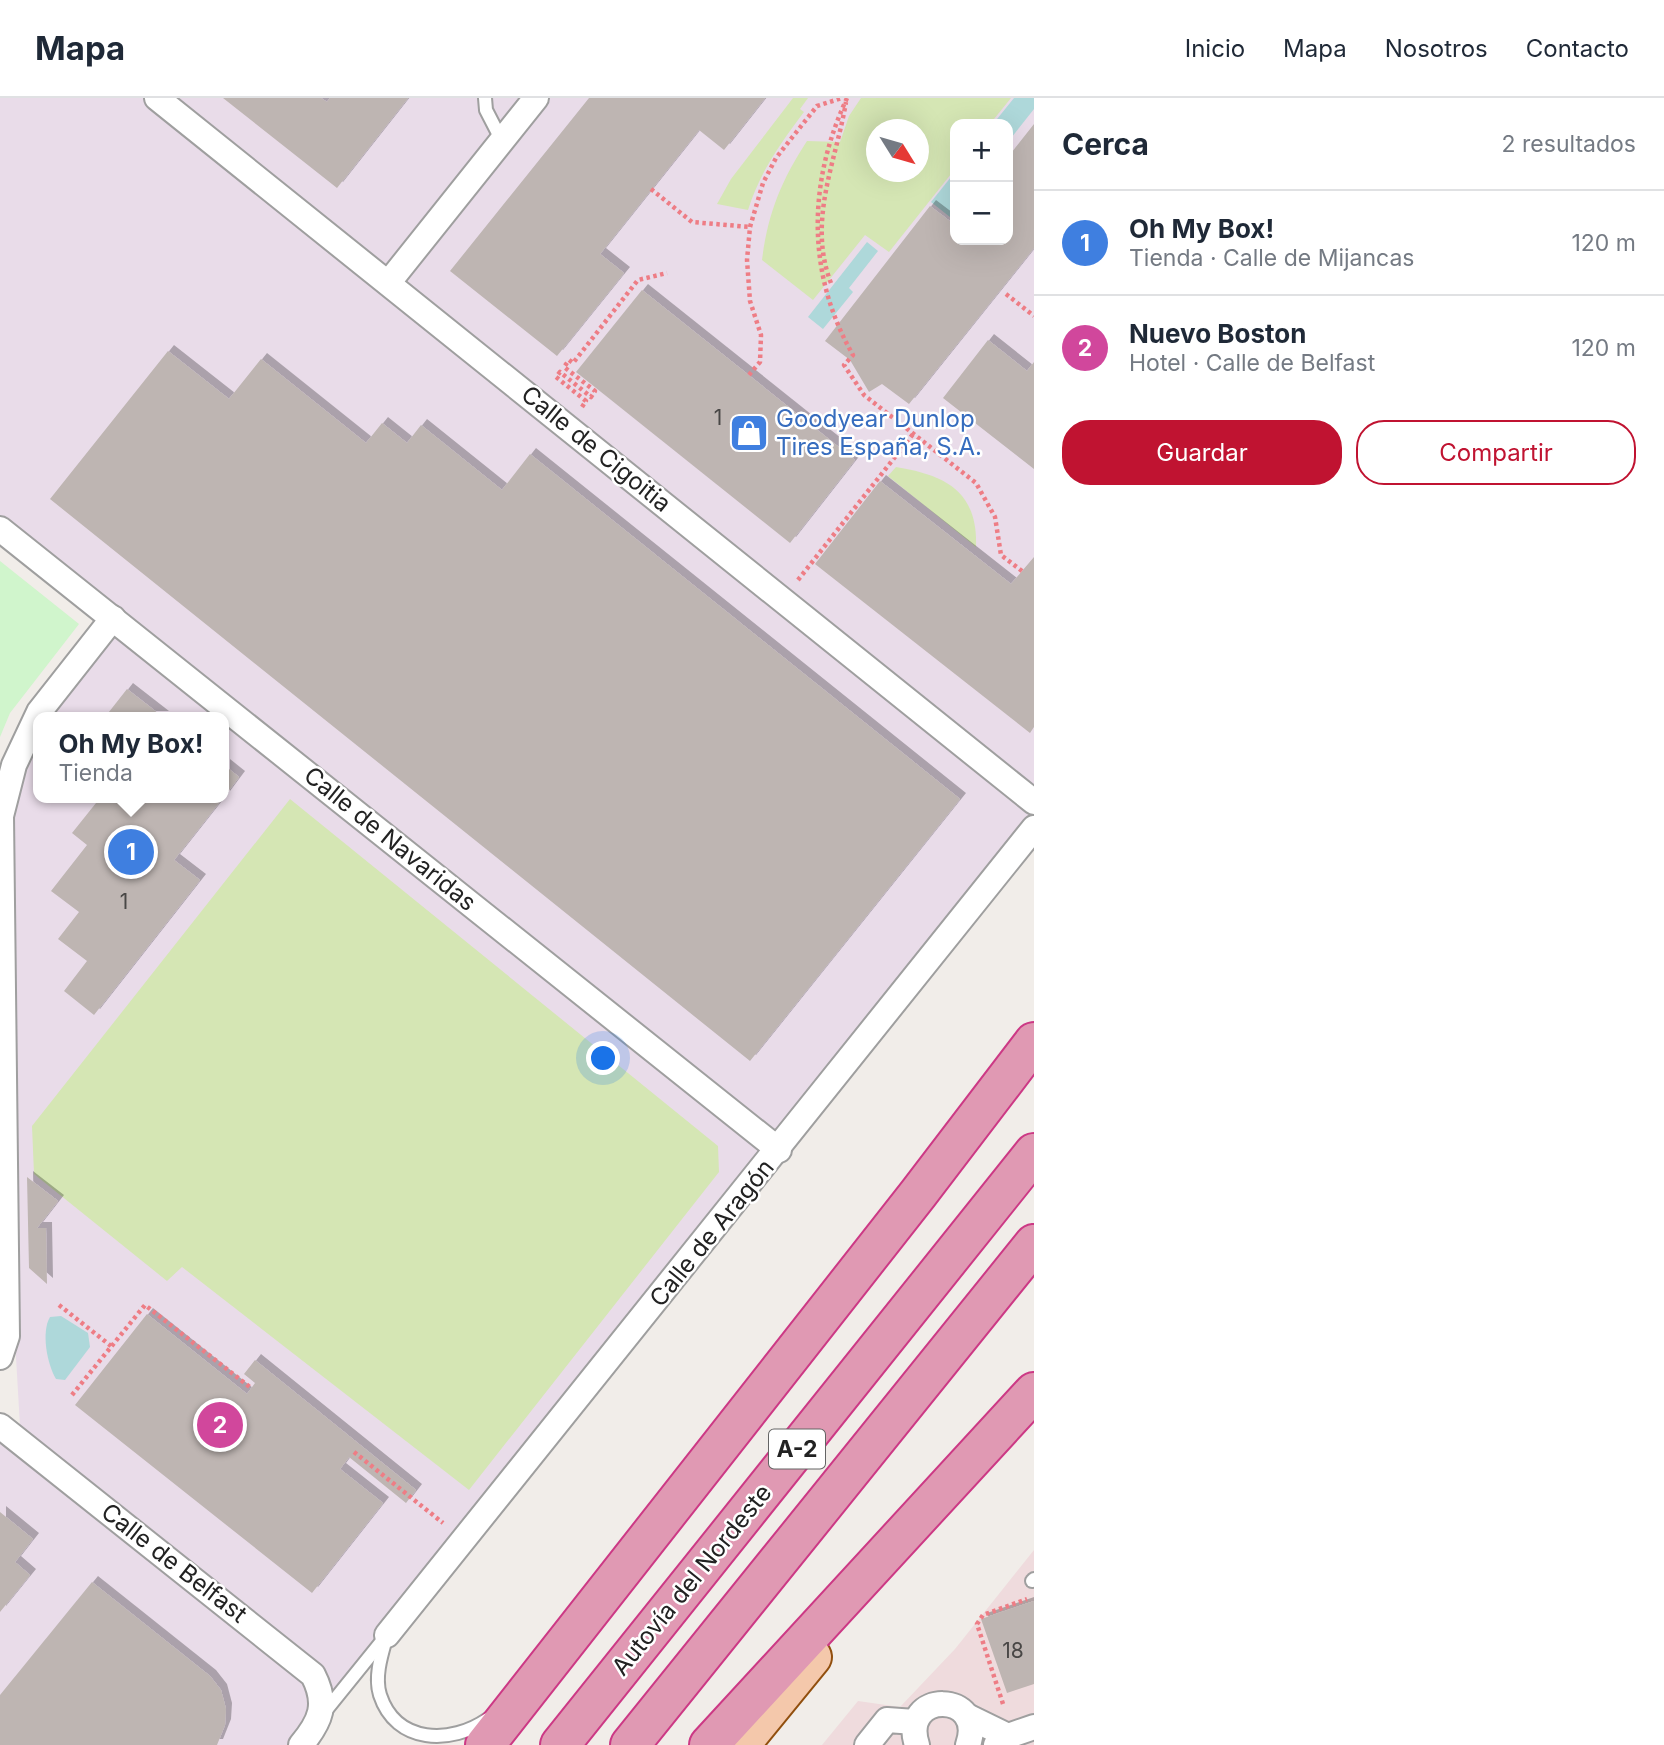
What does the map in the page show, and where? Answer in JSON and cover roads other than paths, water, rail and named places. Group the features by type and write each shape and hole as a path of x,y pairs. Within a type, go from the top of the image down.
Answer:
{"highway":[{"path":"485,1745 1034,1042"},
{"path":"491,1745 580,1641 1034,1065"},
{"name":"Autovía del Nordeste","path":"560,1745 1034,1153"},
{"name":"A-2","path":"642,1735 1034,1244"},
{"path":"709,1745 939,1496 1029,1408"}],"main road":[{"path":"740,1745 939,1496"}],"street":[{"name":"Calle de Cigoitia","path":"157,98 1034,802"},
{"path":"389,282 537,98"},
{"name":"Calle de Navaridas","path":"0,529 779,1150"},
{"path":"39,712 113,618"},
{"path":"0,1357 7,1336 1,816 14,765 33,725"},
{"name":"Calle de Aragón","path":"387,1635 779,1150 1034,828"},
{"name":"Calle de Belfast","path":"0,1426 313,1675 323,1702 322,1715"},
{"path":"867,1745 887,1720 916,1734 922,1711 933,1705 946,1703 958,1707 1002,1740 1034,1727"},
{"path":"301,1745 322,1715"},
{"path":"967,1716 971,1726 968,1745"}],"lane":[{"path":"485,98 486,110 502,141"},
{"path":"387,1635 379,1661 379,1693 391,1716 412,1730 435,1740 456,1738 485,1721 571,1633"},
{"path":"322,1715 387,1635"}],"water":[{"path":"1014,98 1034,98 1034,109 1013,136 1013,119 997,119"},
{"path":"950,178 950,217 931,202"},
{"path":"867,242 878,251 849,288 853,292 823,329 808,317"},
{"path":"61,1316 88,1333 90,1347 65,1380 56,1379 53,1373 46,1339 50,1317"}],"place":[{"name":"Goodyear Dunlop Tires España, S.A.","path":"749,433"},
{"name":"Oh My Box!","path":"131,852"},
{"name":"Nuevo Boston","path":"220,1425"}]}
